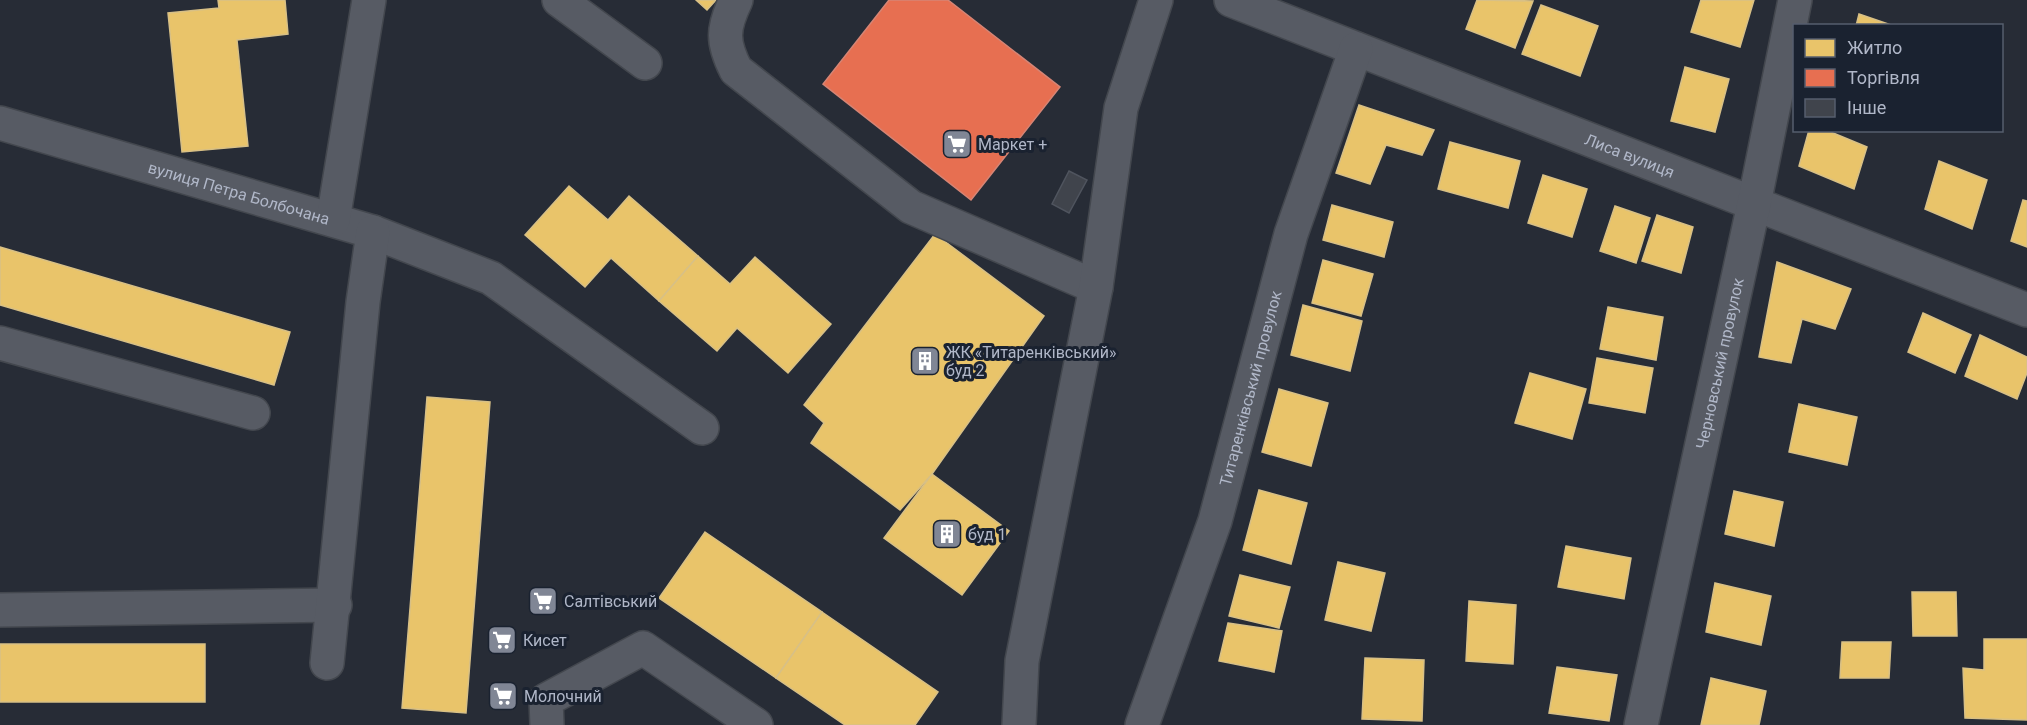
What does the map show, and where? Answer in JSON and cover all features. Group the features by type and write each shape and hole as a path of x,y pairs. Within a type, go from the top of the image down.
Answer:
{"street":[{"name":"вулиця Петра Болбочана","path":"0,123 333,220 369,0"},
{"path":"559,0 645,63"},
{"path":"736,0 726,19 724,47 736,70 911,207 1096,287"},
{"path":"1019,725 1022,661 1096,287 1121,108 1156,0"},
{"name":"Лиса вулиця","path":"1231,0 2027,310"},
{"name":"Черновський провулок","path":"1641,725 1754,204 1795,0"},
{"name":"Титаренківський провулок","path":"1142,725 1215,521 1291,234 1356,49"},
{"path":"333,220 373,232 490,278 702,428"},
{"path":"327,663 335,605 363,302 373,232"},
{"path":"0,343 253,413"},
{"path":"0,610 335,605"},
{"path":"547,725 546,700 643,648 756,725"}],"building: Житло":[{"path":"218,0 285,0 288,34 237,40 248,146 182,152 168,13 219,8"},
{"path":"696,0 716,0 707,10"},
{"path":"1477,0 1533,1 1515,48 1466,29"},
{"path":"1701,0 1754,0 1740,47 1691,32"},
{"path":"1541,5 1598,26 1580,76 1522,54"},
{"path":"1859,14 1888,24 1856,24"},
{"path":"1685,67 1729,79 1715,132 1671,121"},
{"path":"1359,105 1434,130 1422,155 1386,145 1370,184 1336,173"},
{"path":"1808,132 1831,132 1867,147 1854,189 1799,166"},
{"path":"1450,142 1520,161 1508,208 1438,189"},
{"path":"1939,161 1987,180 1972,229 1925,209"},
{"path":"1543,175 1587,189 1572,237 1528,223"},
{"path":"569,186 608,220 629,196 698,256 659,301 611,258 585,287 525,235"},
{"path":"2023,200 2027,201 2027,247 2011,241"},
{"path":"1332,205 1393,222 1384,257 1323,240"},
{"path":"1615,206 1650,218 1636,263 1600,251"},
{"path":"1657,215 1693,227 1681,273 1642,261"},
{"name":"ЖК «Титаренківський» буд 2","path":"935,234 1044,316 932,474 900,510 811,443 824,423 804,405"},
{"path":"0,247 290,332 274,385 0,305"},
{"path":"698,256 730,284 755,257 831,324 788,373 737,328 717,351 659,301"},
{"path":"1323,260 1373,274 1361,316 1312,303"},
{"path":"1777,262 1851,289 1835,329 1802,319 1791,363 1759,357"},
{"path":"1303,305 1362,321 1350,371 1291,355"},
{"path":"1608,307 1663,317 1656,360 1600,349"},
{"path":"1923,313 1971,335 1955,373 1908,352"},
{"path":"1980,335 2027,357 2027,373 2017,399 1965,376"},
{"path":"1597,358 1653,368 1645,413 1589,403"},
{"path":"1530,373 1586,389 1572,439 1515,423"},
{"path":"1279,389 1328,403 1311,466 1262,452"},
{"path":"427,397 490,402 466,713 402,708"},
{"path":"1799,404 1857,417 1847,465 1789,452"},
{"name":"буд 1","path":"932,474 1009,531 962,595 884,538"},
{"path":"1259,490 1307,503 1291,564 1243,550"},
{"path":"1734,491 1783,502 1774,546 1725,534"},
{"path":"705,532 822,612 776,678 659,598"},
{"path":"1566,546 1631,558 1624,599 1558,587"},
{"path":"1338,562 1385,573 1371,631 1325,620"},
{"path":"1240,575 1290,587 1279,628 1229,616"},
{"path":"1715,583 1771,596 1761,645 1706,632"},
{"path":"1912,592 1956,592 1957,636 1913,636"},
{"path":"1469,601 1516,605 1513,664 1466,661"},
{"path":"822,612 938,692 915,725 845,725 776,678"},
{"path":"1228,623 1282,631 1274,672 1219,661"},
{"path":"1984,639 2027,639 2027,720 1965,718 1963,668 1984,670"},
{"path":"1842,642 1891,642 1889,678 1840,678"},
{"path":"0,644 205,644 205,702 0,702"},
{"path":"1365,658 1424,660 1422,721 1362,719"},
{"path":"1557,667 1617,675 1609,721 1549,713"},
{"path":"1711,678 1766,691 1759,725 1701,725"}],"building: Торгівля":[{"name":"Маркет +","path":"889,0 948,0 1060,87 971,200 823,84"}],"building: Інше":[{"path":"1069,171 1087,180 1069,213 1052,204"}],"place":[{"name":"Маркет +","path":"957,144"},
{"name":"ЖК «Титаренківський» буд 2","path":"925,361"},
{"name":"буд 1","path":"947,534"},
{"name":"Салтівський","path":"543,601"},
{"name":"Кисет","path":"502,640"},
{"name":"Молочний","path":"503,696"}]}
